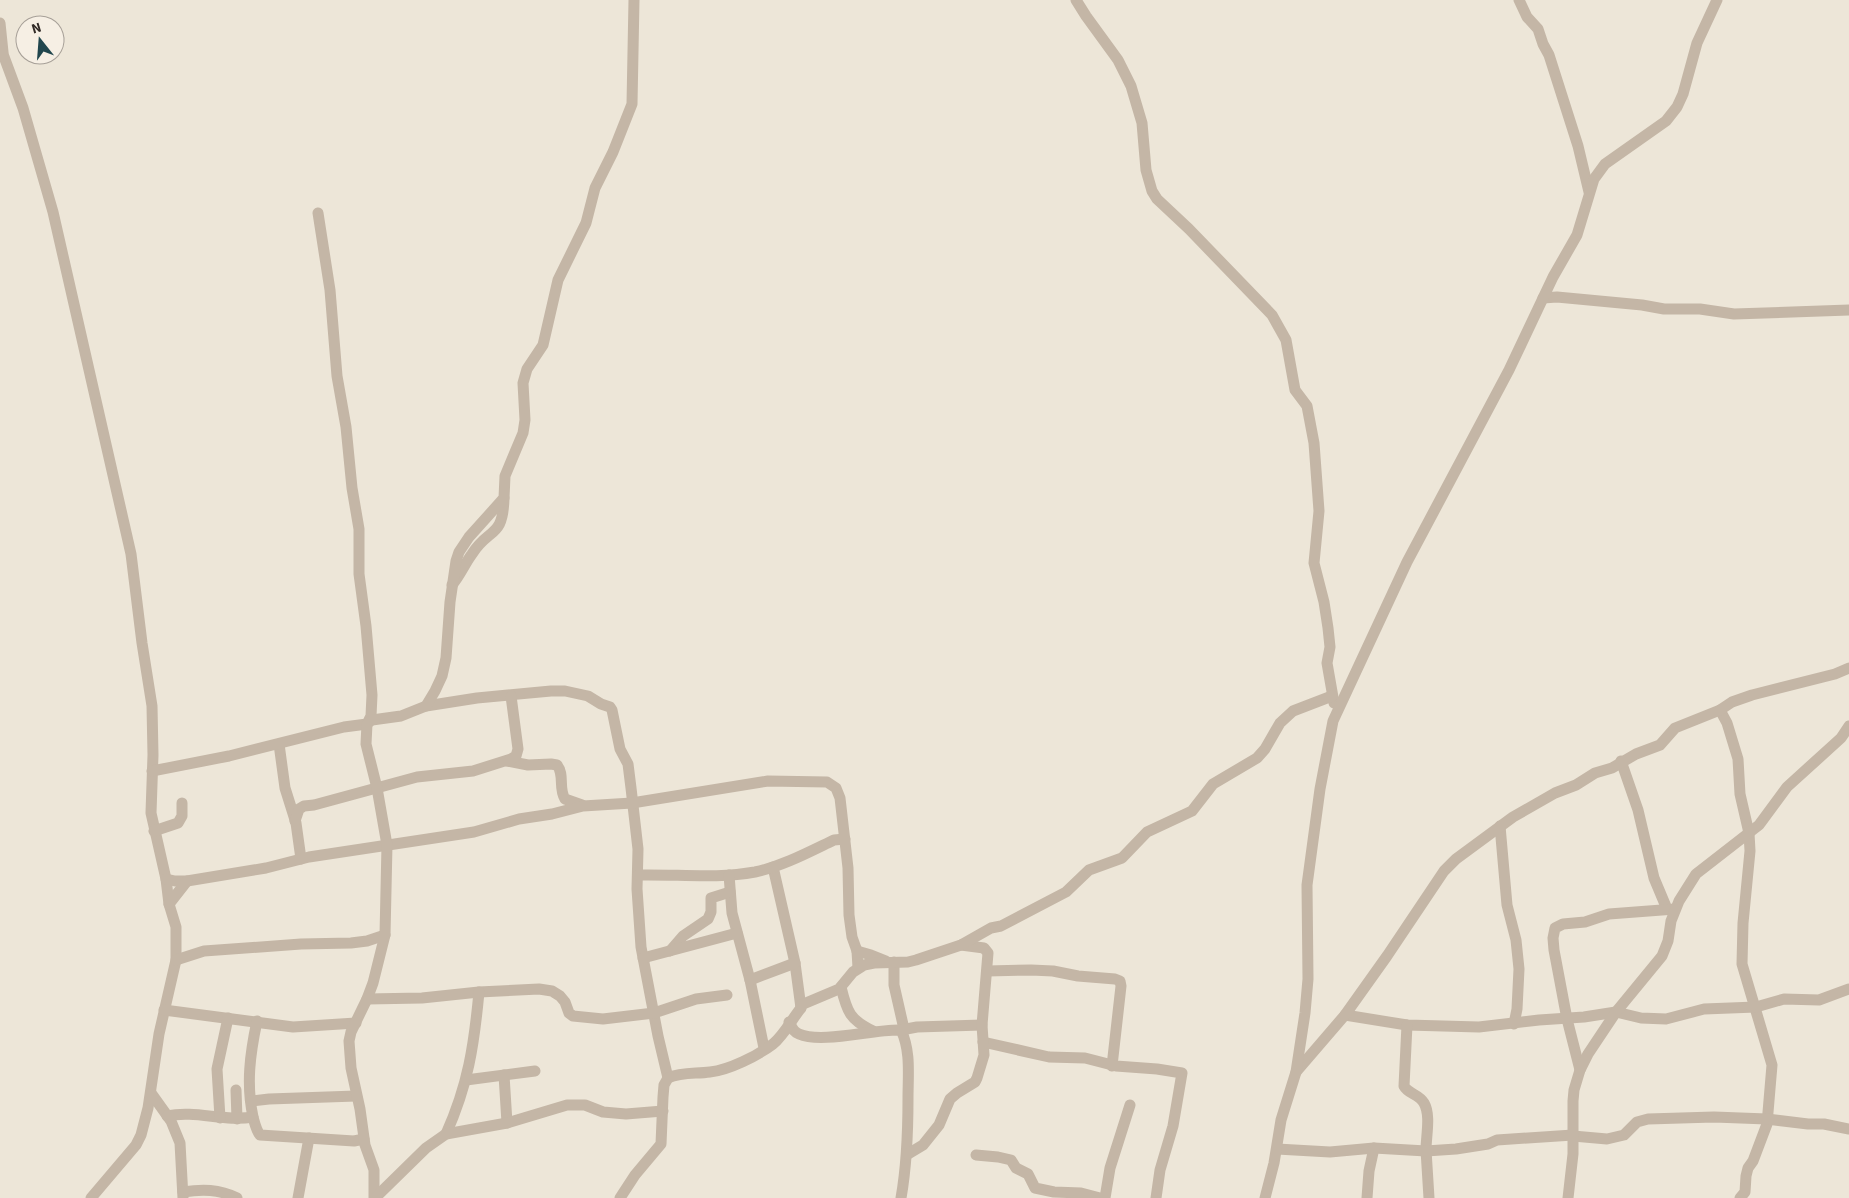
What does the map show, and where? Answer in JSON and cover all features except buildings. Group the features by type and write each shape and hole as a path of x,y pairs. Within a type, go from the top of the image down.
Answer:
{"street":[{"path":"426,706 435,691 446,658 452,585 456,561 463,544 504,498 506,476 523,433 525,420 523,382 527,369 543,344 558,280 586,223 595,188 613,152 632,104 634,0"},
{"path":"1076,0 1118,60 1131,86 1142,123 1146,170 1152,191 1157,199 1189,229 1272,315 1286,340 1295,390 1306,406 1314,443 1319,511 1314,563 1324,602 1328,628 1330,647 1327,664 1336,714"},
{"path":"1519,0 1527,17 1538,29 1549,55 1584,166 1589,192"},
{"path":"1265,1198 1281,1120 1296,1072 1307,994 1307,885 1310,850 1330,730 1336,714 1407,562 1509,370 1543,298 1576,235 1585,213 1589,192 1594,179 1605,164 1666,121 1677,107 1683,94 1697,43 1717,0"},
{"path":"0,23 1,49 26,116 53,212 129,546 152,706 151,813 166,879 169,904 176,927 176,960 164,1010 151,1092 141,1135 136,1145 91,1198"},
{"path":"318,213 330,290 337,376 346,427 352,488 359,530 359,574 372,695 371,716 367,724 366,744 377,788 387,845 385,935 380,960 367,999 349,1040 350,1068 364,1139 374,1170 374,1198"},
{"path":"1543,298 1557,297 1635,304 1664,309 1700,309 1734,314 1849,310"},
{"path":"1296,1072 1345,1015 1444,871 1456,859 1500,826 1527,808 1555,793 1576,785 1595,773 1612,768 1622,761 1660,746 1677,726 1720,710 1732,702 1752,695 1835,674 1849,668"},
{"path":"152,771 229,756 344,727 367,724 372,720 401,716 426,706 484,697 565,691 588,696 596,702 610,707 614,713 620,749 628,764 637,834 638,908 643,958 668,1078 664,1085 661,1144 635,1175 620,1198"},
{"path":"295,821 299,809 302,807 433,774 473,771 507,761 516,756 518,749 511,696"},
{"path":"668,1078 685,1074 719,1071 733,1066 773,1044 802,1008 801,1005 830,994 841,987 858,968 874,963 908,962 961,945 991,928 1006,923 1066,892 1089,870 1122,858 1147,832 1192,811 1213,784 1257,758 1265,750 1280,723 1293,711 1332,696"},
{"path":"1720,710 1727,723 1738,759 1740,794 1749,833 1750,851 1743,923 1742,964 1772,1065 1767,1119 1762,1139 1746,1176 1744,1192 1740,1198"},
{"path":"1568,1198 1573,1136 1574,1090 1580,1070 1588,1054 1616,1012 1665,950 1671,909 1696,874 1764,820 1777,798 1841,738 1849,726"},
{"path":"279,744 285,788 295,821 301,859"},
{"path":"507,761 528,765 557,765 561,774 561,788 565,799 583,806"},
{"path":"1622,761 1638,810 1654,878 1671,909"},
{"path":"166,879 187,881 266,868 310,857 474,832 519,819 552,814 583,806 632,803 768,781 827,782 839,792 848,868 849,915 852,937 857,951 858,968"},
{"path":"154,831 178,823 182,816 182,803"},
{"path":"1500,826 1507,905 1514,931 1519,969 1517,1009 1514,1024"},
{"path":"638,875 728,875 756,872 773,867 834,840 844,839"},
{"path":"773,867 795,963 802,1008"},
{"path":"728,875 732,913 750,980 764,1048"},
{"path":"169,904 187,881"},
{"path":"670,951 683,936 708,919 711,912 711,898 730,892"},
{"path":"1580,1070 1567,1019 1554,950 1554,932 1557,926 1585,922 1609,914 1671,909"},
{"path":"643,958 737,933"},
{"path":"176,960 204,951 351,943 367,941 385,935"},
{"path":"908,1154 923,1146 939,1125 950,1099 976,1080 984,1055 982,1025 988,953 986,949 961,945"},
{"path":"857,951 891,962"},
{"path":"891,962 908,1065 908,1154 901,1198"},
{"path":"750,980 795,963"},
{"path":"987,971 1053,971 1120,981 1112,1066"},
{"path":"841,987 850,1014 856,1022 873,1031"},
{"path":"367,999 422,998 479,992 539,989 560,996 571,1015 577,1018 603,1019 654,1013 696,999 727,995"},
{"path":"1345,1015 1407,1024 1479,1027 1567,1019 1616,1012 1641,1018 1666,1019 1704,1009 1756,1007 1784,999 1819,1000 1849,989"},
{"path":"446,1134 466,1080 476,1033 479,992"},
{"path":"164,1010 293,1027 356,1023"},
{"path":"220,1118 217,1069 228,1018"},
{"path":"257,1022 249,1072 250,1101 257,1131 260,1135 354,1141 364,1139"},
{"path":"789,1022 798,1034 834,1037 873,1031 982,1025"},
{"path":"1407,1024 1404,1086 1408,1092 1424,1102 1426,1108 1429,1198"},
{"path":"983,1042 1041,1055 1073,1059 1085,1058 1112,1066 1157,1069 1182,1074 1171,1134 1160,1170 1156,1198"},
{"path":"466,1080 534,1071"},
{"path":"504,1075 507,1123"},
{"path":"236,1090 237,1119"},
{"path":"151,1092 174,1127 180,1143 183,1195 214,1190 237,1198"},
{"path":"250,1101 356,1096"},
{"path":"374,1198 426,1148 446,1134 507,1123 572,1105 585,1105 602,1112 620,1114 663,1111"},
{"path":"1105,1198 1110,1168 1130,1105"},
{"path":"167,1116 179,1114 203,1115 237,1119 253,1117"},
{"path":"1276,1149 1330,1152 1374,1148 1426,1151 1456,1149 1488,1144 1497,1140 1573,1136 1598,1139 1615,1138 1624,1135 1637,1122 1648,1119 1714,1117 1767,1119 1831,1125 1849,1129"},
{"path":"298,1198 309,1138"},
{"path":"1367,1198 1369,1171 1374,1148"},
{"path":"976,1155 1011,1160 1016,1168 1028,1174 1035,1188 1054,1192 1081,1193 1100,1198"}]}
